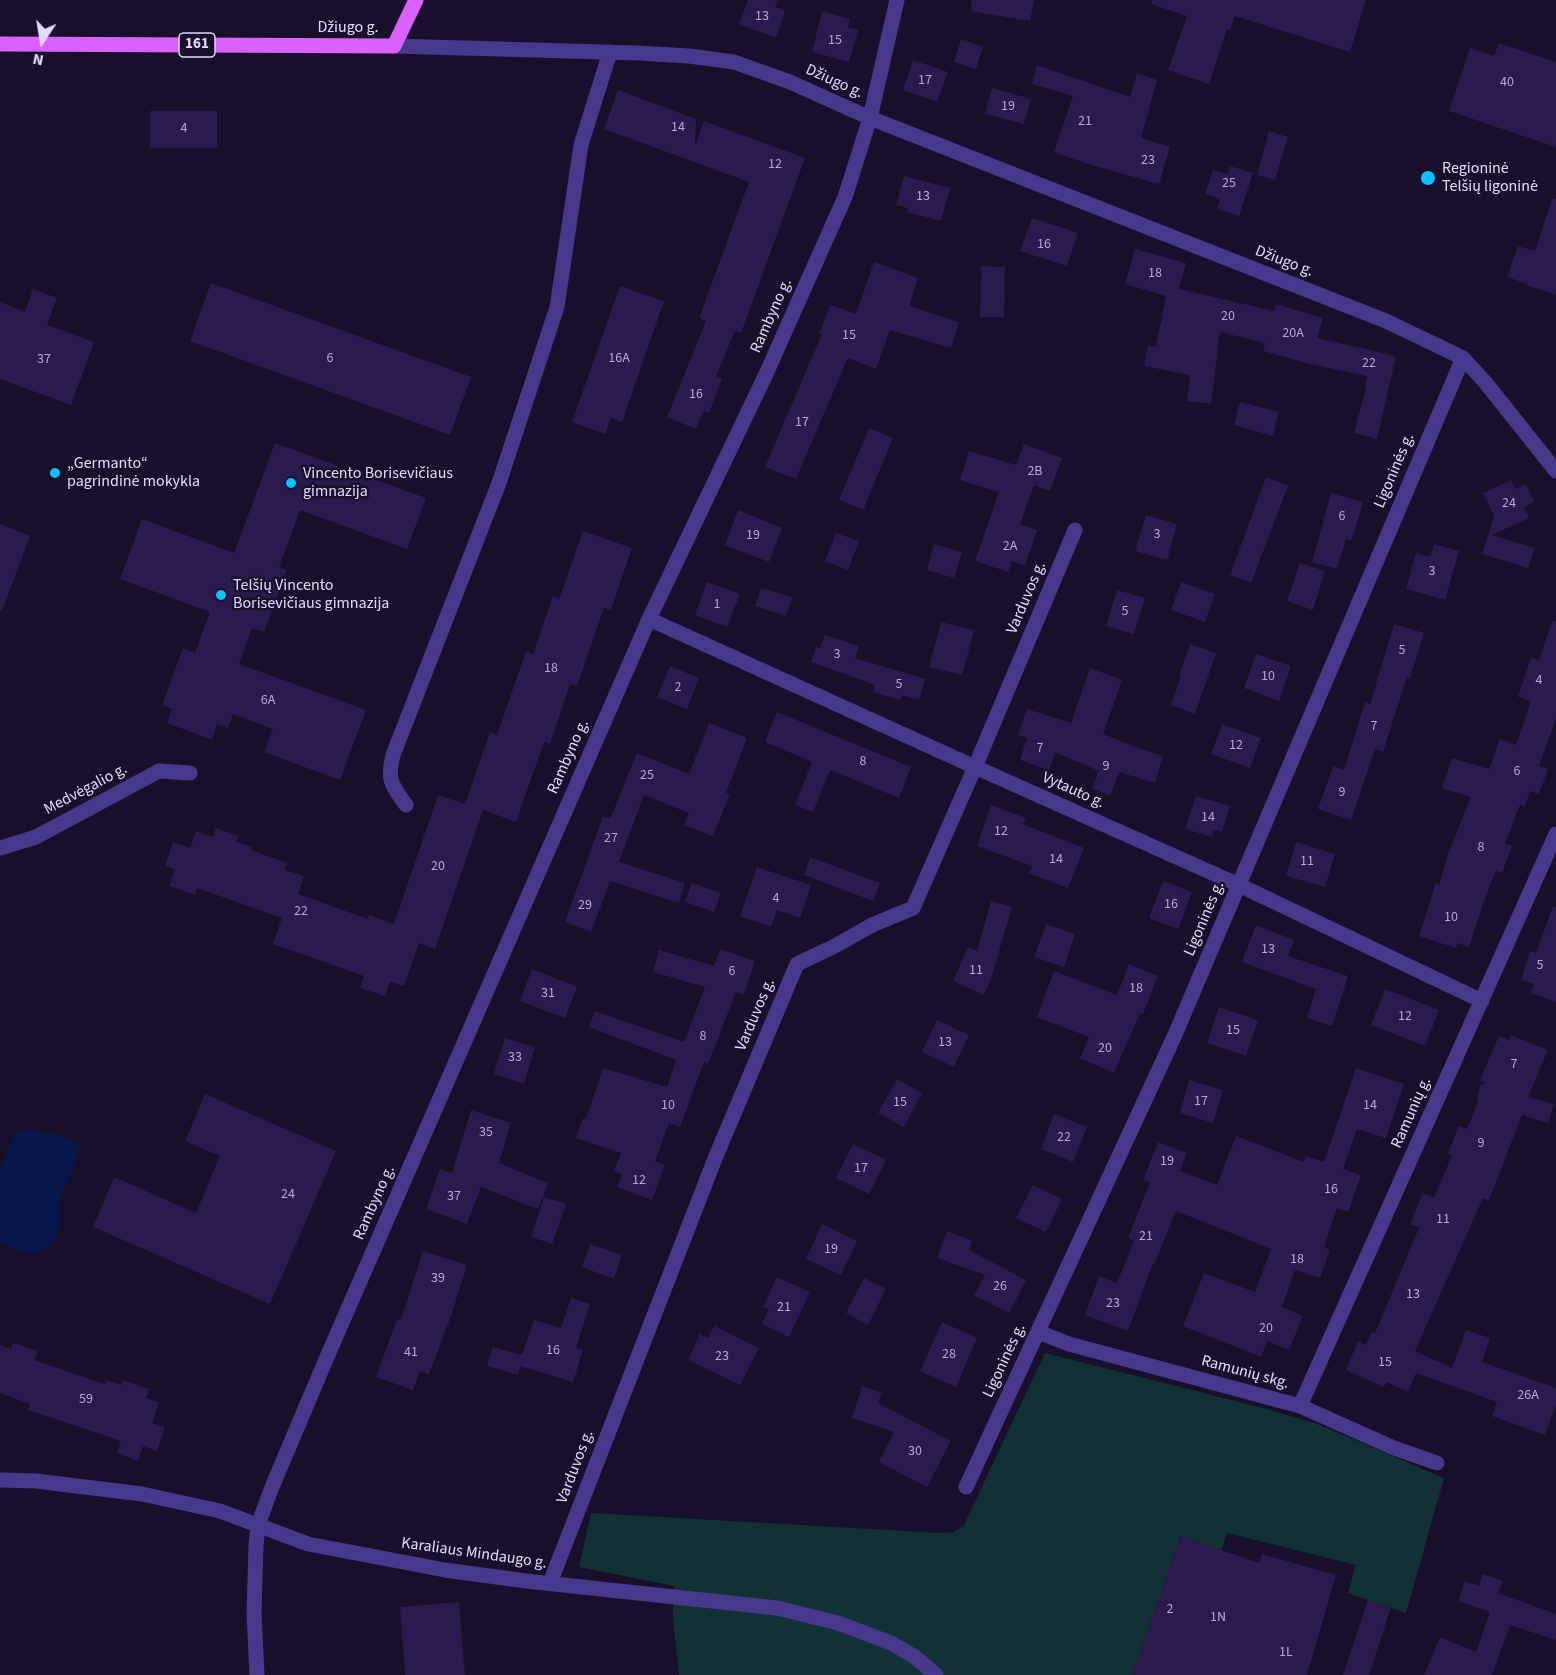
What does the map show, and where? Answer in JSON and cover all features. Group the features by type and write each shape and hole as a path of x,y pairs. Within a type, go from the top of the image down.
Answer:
{"main road":[{"path":"394,46 416,0"},
{"name":"Džiugo g.","path":"0,44 394,46"}],"street":[{"name":"Rambyno g.","path":"257,1675 254,1614 256,1546 258,1525 272,1487 649,619 766,374 845,197 870,118 897,0"},
{"name":"Džiugo g.","path":"394,46 689,56 734,62 790,82 870,118 1386,321 1462,358 1485,382 1556,471"},
{"path":"406,805 394,788 389,774 393,755 499,483 556,307 581,145 610,52"},
{"name":"Ligoninės g.","path":"966,1487 1174,1037 1462,358"},
{"name":"Varduvos g.","path":"550,1583 716,1156 797,964 872,925 913,908 1075,530"},
{"name":"Vytauto g.","path":"649,619 1239,885 1482,1001"},
{"name":"Medvėgalio g.","path":"0,848 36,837 159,771 190,773"},
{"name":"Ramunių g.","path":"1300,1406 1556,834"},
{"name":"Ramunių skg.","path":"1038,1332 1069,1344 1300,1406 1394,1448 1437,1463"},
{"name":"Karaliaus Mindaugo g.","path":"0,1479 142,1494 220,1511 308,1544 445,1570 787,1611 838,1623 891,1643 915,1657 936,1675"}],"green space":[{"path":"1045,1353 1267,1409 1320,1425 1444,1478 1406,1613 1348,1593 1356,1565 1227,1533 1221,1550 1180,1536 1133,1675 679,1675 673,1617 674,1586 579,1567 591,1513 954,1532 964,1525"}],"shaded area":[{"path":"29,1130 64,1137 80,1148 76,1166 61,1195 60,1222 54,1241 48,1247 32,1252 15,1249 0,1241 0,1171 12,1139 19,1131"}],"building":[{"path":"748,0 778,0 775,7 785,10 776,38 739,24"},
{"path":"972,0 1034,0 1030,21 971,11"},
{"path":"1152,0 1366,0 1350,52 1235,16 1230,30 1227,29 1209,84 1168,70 1187,16 1151,4"},
{"path":"822,11 850,19 848,28 858,30 849,62 812,52"},
{"path":"961,39 983,47 976,69 954,62"},
{"path":"1499,43 1556,62 1556,147 1449,111 1470,48 1494,56"},
{"path":"913,60 948,72 937,102 903,90"},
{"path":"1037,65 1130,97 1137,73 1157,80 1141,138 1170,147 1159,184 1054,152 1073,96 1032,84"},
{"path":"992,88 1031,99 1024,124 985,114"},
{"path":"618,90 696,119 695,144 704,121 805,158 741,333 735,331 716,376 722,379 709,413 703,411 696,429 667,417 706,321 699,318 749,182 604,129"},
{"path":"150,111 217,111 217,148 150,148"},
{"path":"1269,131 1288,137 1275,180 1257,175"},
{"path":"1230,166 1253,173 1239,216 1217,209 1220,199 1205,194 1213,170 1228,174"},
{"path":"904,176 950,188 941,221 907,212 908,208 896,205"},
{"path":"1552,199 1556,199 1556,295 1507,277 1518,246 1535,251"},
{"path":"1032,218 1078,233 1067,266 1020,251"},
{"path":"1135,249 1186,263 1179,289 1274,311 1276,304 1323,318 1317,338 1396,356 1377,439 1354,433 1367,376 1263,351 1265,343 1220,332 1211,404 1187,401 1190,375 1144,366 1148,345 1156,347 1166,296 1125,284"},
{"path":"874,262 918,278 909,306 959,322 951,348 890,330 876,369 848,358 796,479 765,467 822,334 819,334 830,305 856,314"},
{"path":"981,266 1005,267 1004,317 980,317"},
{"path":"211,283 471,377 450,435 190,341"},
{"path":"620,286 664,301 622,422 611,418 605,434 572,422"},
{"path":"33,289 57,298 47,325 94,342 71,405 0,379 0,302 25,312"},
{"path":"1240,402 1279,412 1273,436 1234,425"},
{"path":"869,428 893,438 863,510 839,500"},
{"name":"Telšių Vincento Borisevičiaus gimnazija","path":"275,443 426,498 407,549 300,510 279,567 287,570 264,632 252,628 239,664 366,710 340,780 264,752 273,729 233,714 228,728 217,724 212,740 167,723 172,709 162,705 183,648 195,653 210,612 120,579 142,519 234,553"},
{"path":"1024,444 1062,458 1050,491 1034,485 1020,524 1037,530 1025,566 1012,561 1008,572 975,561 999,492 960,480 969,451 1016,465"},
{"path":"1266,477 1288,486 1251,583 1230,575"},
{"path":"1511,480 1515,489 1526,484 1534,502 1524,507 1529,518 1492,535 1535,548 1528,568 1482,554 1494,516 1483,493"},
{"path":"1331,493 1363,502 1352,540 1346,539 1337,569 1312,562"},
{"path":"738,510 782,528 769,562 725,545"},
{"path":"1146,515 1177,524 1167,560 1135,551"},
{"path":"0,524 30,536 2,611 0,611"},
{"path":"583,531 632,548 611,610 604,608 577,686 570,684 550,744 544,742 516,822 483,810 435,949 419,943 404,986 390,981 385,996 360,988 364,976 273,944 282,918 197,888 195,895 169,886 175,870 165,866 173,842 190,848 196,831 213,837 216,828 239,836 236,842 287,863 285,870 304,876 298,894 368,919 369,915 394,924 438,795 465,804 490,732 497,735 526,651 533,654 553,596 559,599"},
{"path":"836,533 859,541 848,570 825,561"},
{"path":"934,544 962,552 954,578 927,570"},
{"path":"1434,544 1459,551 1445,600 1406,589 1416,553 1430,557"},
{"path":"1300,563 1325,571 1313,610 1287,601"},
{"path":"707,582 740,594 727,627 695,615"},
{"path":"1181,582 1215,594 1205,622 1171,610"},
{"path":"761,588 792,597 786,616 755,606"},
{"path":"1117,590 1145,598 1134,634 1106,626"},
{"path":"1552,621 1556,621 1556,719 1539,766 1548,769 1539,794 1530,791 1525,806 1520,805 1505,843 1512,846 1502,873 1496,870 1469,947 1457,943 1456,948 1419,936 1436,883 1439,885 1448,854 1471,797 1442,788 1452,758 1489,769 1500,739 1516,745 1531,701 1518,697 1531,657 1539,660"},
{"path":"941,622 974,630 962,675 929,667"},
{"path":"1394,624 1424,633 1383,752 1375,749 1351,820 1318,809 1333,766 1344,770 1365,702 1370,704"},
{"path":"825,635 859,646 855,658 925,679 919,700 902,695 900,700 873,692 875,685 811,662 816,647 820,648"},
{"path":"1190,644 1216,653 1195,714 1171,705"},
{"path":"1256,654 1291,666 1279,701 1244,688"},
{"path":"670,666 699,678 687,709 657,697"},
{"path":"1090,668 1122,680 1103,734 1163,756 1155,783 1119,772 1110,796 1092,788 1099,771 1055,752 1049,770 1020,760 1027,738 1018,735 1027,709 1071,723"},
{"path":"777,712 911,767 899,798 830,770 813,812 795,805 812,762 765,742"},
{"path":"709,723 747,738 726,793 730,794 713,836 684,825 689,813 644,795 619,862 685,883 679,903 610,881 591,932 565,922 603,816 610,819 637,753 689,774"},
{"path":"1222,724 1261,738 1250,768 1211,754"},
{"path":"1196,796 1230,806 1222,832 1214,830 1212,837 1185,829"},
{"path":"991,805 1026,818 1023,824 1084,848 1068,888 1029,873 1032,866 977,846"},
{"path":"1296,842 1335,854 1325,887 1286,876"},
{"path":"810,857 880,883 873,901 804,875"},
{"path":"757,867 811,885 800,918 777,910 771,927 740,916"},
{"path":"1163,881 1192,892 1178,929 1149,918"},
{"path":"692,883 721,893 714,912 685,902"},
{"path":"991,901 1012,907 991,979 984,995 953,981 968,947 977,951"},
{"path":"1553,906 1556,907 1556,1002 1531,993 1534,984 1521,980 1530,951 1536,953"},
{"path":"1046,924 1075,934 1064,967 1034,957"},
{"path":"1256,925 1294,940 1288,956 1348,976 1332,1026 1307,1018 1316,989 1242,962"},
{"path":"720,949 755,961 744,995 736,992 708,1064 704,1062 680,1127 669,1123 655,1161 665,1165 652,1200 617,1187 622,1174 614,1171 621,1153 576,1138 583,1118 586,1119 603,1068 667,1087 676,1060 589,1027 595,1011 684,1042 705,987 653,972 659,950 714,966"},
{"path":"1129,964 1158,976 1143,1014 1140,1013 1114,1073 1080,1058 1089,1037 1037,1017 1054,971 1117,995"},
{"path":"532,969 577,987 565,1018 520,1001"},
{"path":"1385,989 1439,1010 1425,1046 1371,1025"},
{"path":"1219,1007 1258,1020 1246,1056 1207,1043"},
{"path":"937,1020 969,1035 954,1067 922,1052"},
{"path":"1511,1035 1548,1050 1528,1097 1554,1104 1548,1123 1522,1115 1489,1200 1483,1198 1415,1351 1452,1368 1466,1330 1490,1338 1482,1362 1556,1388 1556,1404 1545,1435 1492,1416 1497,1402 1416,1373 1408,1392 1387,1382 1384,1387 1346,1370 1358,1341 1366,1345 1372,1332 1375,1333 1419,1228 1410,1224 1423,1193 1434,1198 1452,1155 1448,1153 1459,1126 1467,1129 1478,1102 1476,1102 1481,1084 1484,1085 1485,1082 1480,1080 1499,1036 1509,1040"},
{"path":"505,1038 535,1047 524,1084 494,1074"},
{"path":"1356,1068 1404,1084 1386,1138 1357,1129 1343,1169 1361,1175 1348,1212 1337,1208 1324,1247 1330,1250 1320,1278 1295,1270 1282,1307 1303,1316 1289,1350 1267,1341 1261,1357 1183,1326 1204,1273 1255,1292 1271,1249 1176,1211 1153,1263 1128,1331 1085,1315 1099,1276 1117,1283 1134,1241 1128,1238 1150,1182 1143,1180 1158,1142 1187,1153 1180,1171 1217,1185 1236,1136 1304,1162 1306,1156 1324,1162"},
{"path":"897,1079 922,1093 904,1127 878,1113"},
{"path":"1189,1080 1223,1090 1213,1123 1180,1113"},
{"path":"205,1094 336,1151 270,1304 93,1227 114,1177 196,1213 220,1156 185,1141"},
{"path":"471,1110 511,1123 499,1163 548,1183 538,1209 481,1187 467,1224 426,1209 440,1169 452,1173"},
{"path":"1054,1114 1087,1127 1073,1162 1041,1149"},
{"path":"853,1144 886,1160 869,1194 836,1178"},
{"path":"1033,1185 1062,1199 1046,1232 1016,1218"},
{"path":"544,1197 566,1204 552,1244 531,1237"},
{"path":"822,1224 857,1241 841,1275 806,1259"},
{"path":"947,1231 972,1241 969,1250 1026,1280 1009,1313 974,1295 985,1275 937,1258"},
{"path":"590,1244 622,1255 614,1279 582,1267"},
{"path":"423,1251 467,1265 429,1374 420,1371 413,1390 376,1377 397,1319 401,1320"},
{"path":"777,1277 810,1292 789,1337 762,1324 769,1309 763,1307"},
{"path":"864,1278 886,1289 868,1325 846,1313"},
{"path":"571,1298 590,1304 576,1348 583,1350 573,1382 521,1366 518,1375 487,1366 493,1347 522,1355 534,1320 561,1328"},
{"path":"942,1322 977,1338 956,1387 920,1371"},
{"path":"714,1326 759,1348 740,1385 688,1360 700,1334 708,1338"},
{"path":"13,1343 38,1351 34,1360 105,1384 106,1380 122,1385 123,1380 149,1389 146,1398 159,1402 152,1423 165,1427 157,1451 143,1446 138,1461 117,1453 121,1441 28,1410 30,1404 0,1393 0,1345 11,1349"},
{"path":"862,1386 882,1393 878,1403 951,1441 927,1487 879,1462 894,1432 852,1418"},
{"path":"1180,1536 1259,1563 1262,1554 1336,1575 1307,1675 1133,1675"},
{"path":"1483,1574 1503,1581 1498,1593 1556,1614 1556,1640 1510,1625 1492,1675 1424,1675 1440,1637 1476,1652 1490,1612 1458,1601 1465,1581 1479,1586"},
{"path":"1368,1600 1391,1607 1369,1675 1343,1675"},
{"path":"459,1602 465,1675 405,1675 400,1607"}],"place":[{"name":"Regioninė Telšių ligoninė","path":"1428,178"},
{"name":"„Germanto“ pagrindinė mokykla","path":"55,473"},
{"name":"Vincento Borisevičiaus gimnazija","path":"291,483"},
{"name":"Telšių Vincento Borisevičiaus gimnazija","path":"221,595"}]}
